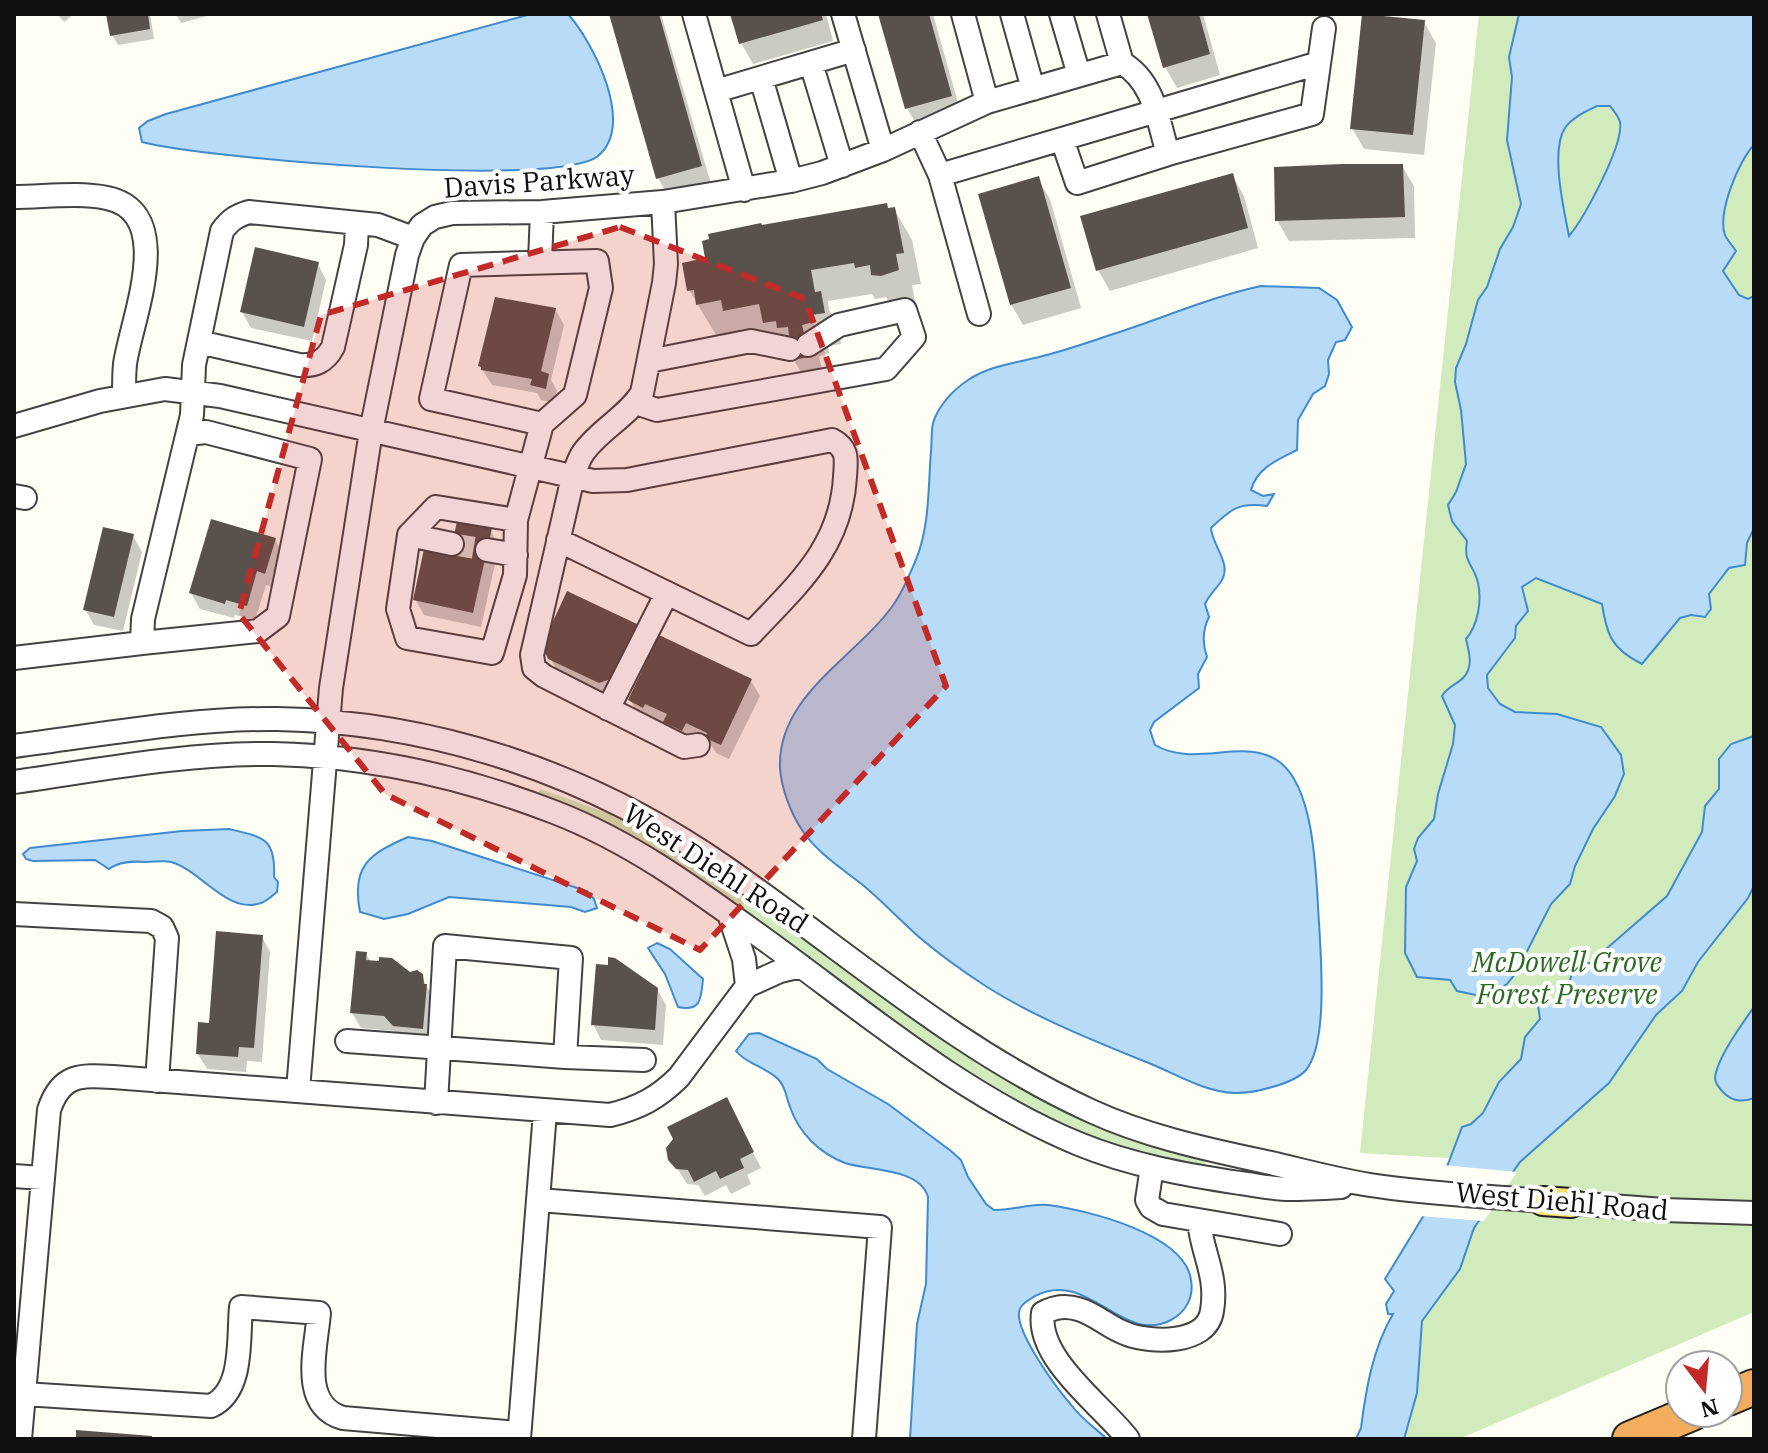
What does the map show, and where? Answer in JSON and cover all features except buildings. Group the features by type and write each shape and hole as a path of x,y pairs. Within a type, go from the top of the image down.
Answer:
{"highway":[{"path":"1630,1439 1664,1425"}],"street":[{"path":"694,14 744,190"},
{"path":"843,14 883,150"},
{"path":"1012,14 1033,89"},
{"path":"1061,14 1079,75"},
{"path":"1108,14 1122,63 1141,77 1168,154"},
{"path":"966,15 987,102"},
{"path":"1062,139 1077,183 1312,114 1324,28"},
{"path":"716,91 854,50"},
{"path":"811,63 842,166"},
{"name":"Davis Parkway","path":"413,238 422,225 443,215 542,212 663,202 791,181 883,150 987,102 1122,63"},
{"path":"940,175 1319,63"},
{"path":"761,78 791,181"},
{"path":"920,132 940,175 979,314"},
{"path":"14,197 109,199 131,211 138,220 147,249 125,365 124,395"},
{"path":"663,202 666,264 642,393 636,403 593,441 581,456 573,477 532,655 534,668 608,709 684,747 698,745"},
{"path":"142,643 143,619 188,434 195,391 194,365 222,231 237,215 249,212 378,225 413,238 371,431 327,722 298,1090"},
{"path":"540,261 542,212"},
{"path":"199,342 299,365 320,363 329,356 333,347 356,245 357,223"},
{"path":"516,520 436,507 409,535 398,609 407,638 492,653 515,575 516,520 528,467 542,424 575,395 601,288 597,261 461,265 431,399 542,424"},
{"path":"636,403 657,410 886,369 914,337 905,310 839,325 799,347 751,341 649,361"},
{"path":"14,426 124,395 165,389 195,391 593,481 627,480 832,440 842,445 847,455 844,502 825,548 814,567 751,634 558,540"},
{"path":"14,658 258,631 278,616 310,459 206,432 188,434"},
{"path":"409,535 452,544"},
{"path":"487,550 516,555"},
{"path":"608,709 667,593"},
{"name":"West Diehl Road","path":"14,746 131,730 275,719 389,729 465,745 529,765 590,789 645,816 726,867 973,1048 1022,1077 1093,1112 1173,1140 1370,1185"},
{"name":"West Diehl Road","path":"14,782 171,760 264,754 325,756 440,774 557,813 648,858 954,1077 1005,1108 1080,1145 1173,1173 1287,1190 1370,1185 1664,1210 1754,1213"},
{"path":"14,914 151,921 162,927 167,938 157,1081"},
{"path":"729,914 742,951 747,986"},
{"path":"436,1103 445,946 571,958 565,1057"},
{"path":"20,1439 49,1110 56,1093 66,1082 83,1076 610,1115 655,1100 679,1077 747,986 780,971 801,966"},
{"path":"347,1041 644,1060"},
{"path":"24,1394 211,1406 226,1396 234,1379 241,1307 319,1313 314,1391 323,1409 332,1415 519,1436 545,1112"},
{"path":"1152,1167 1147,1200 1151,1207 1163,1214 1280,1234"},
{"path":"14,1176 42,1178"},
{"path":"539,1200 880,1227 864,1439"},
{"path":"1128,1439 1098,1409 1059,1361 1041,1326 1043,1313 1056,1307 1076,1308 1125,1334 1144,1339 1164,1339 1198,1331 1207,1325 1212,1313 1213,1284 1199,1221"}],"highlighted area":[{"path":"620,227 805,299 946,686 700,950 385,794 239,614 321,315"}],"green space":[{"name":"McDowell Grove Forest Preserve","path":"1479,14 1754,14 1754,1312 1459,1439 1404,1439 1417,1393 1422,1321 1460,1269 1474,1228 1519,1162 1360,1153"},
{"path":"540,789 641,825 667,838 948,1042 1012,1082 1075,1114 1203,1159 1207,1166 1156,1156 1092,1137 1011,1099 923,1041 659,851 538,794"}],"water":[{"path":"531,14 568,14 598,63 607,84 613,125 609,142 598,156 569,166 452,170 233,156 142,142 139,128 166,114"},
{"path":"1519,14 1754,14 1754,145 1736,174 1727,201 1723,225 1725,235 1736,251 1723,271 1739,295 1748,299 1754,296 1754,528 1747,543 1745,565 1729,568 1709,594 1711,609 1705,617 1691,615 1680,618 1642,664 1617,647 1606,625 1602,604 1536,578 1522,587 1528,611 1516,626 1515,638 1487,675 1488,688 1500,704 1515,712 1557,714 1601,727 1621,755 1624,774 1615,796 1593,829 1570,884 1551,904 1516,973 1507,984 1495,991 1476,995 1457,991 1450,980 1417,977 1405,953 1406,887 1417,861 1414,849 1418,838 1434,819 1453,744 1455,725 1442,696 1469,669 1466,639 1474,627 1479,605 1478,583 1466,555 1467,541 1452,521 1448,505 1466,464 1455,382 1456,368 1478,300 1487,287 1521,204 1507,140 1512,77 1509,57","holes":["1597,106 1610,106 1620,122 1616,147 1593,198 1569,236 1558,165 1561,138 1565,128 1575,118"]},
{"path":"1261,286 1319,288 1337,300 1352,327 1345,340 1336,342 1328,360 1329,374 1325,386 1313,394 1298,420 1297,450 1269,466 1254,482 1251,490 1263,496 1274,494 1267,506 1236,508 1211,528 1225,569 1220,583 1205,604 1209,617 1204,637 1207,657 1198,674 1199,688 1154,722 1150,730 1155,745 1171,752 1204,754 1237,751 1267,755 1281,763 1293,776 1308,815 1315,861 1321,957 1322,1000 1318,1041 1306,1070 1293,1080 1236,1093 1195,1084 1070,1030 1007,999 961,969 919,937 815,846 790,808 780,768 783,742 791,719 805,698 878,623 894,604 908,578 920,549 926,521 933,423 952,394 968,380 993,368 1066,350 1204,302"},
{"path":"1754,736 1754,886 1748,898 1698,962 1682,991 1656,1015 1609,1083 1520,1162 1474,1228 1460,1269 1422,1321 1417,1393 1404,1439 1356,1439 1361,1428 1375,1354 1393,1314 1388,1314 1386,1304 1394,1291 1385,1279 1424,1215 1462,1127 1471,1124 1483,1113 1499,1082 1521,1059 1525,1037 1540,1019 1537,998 1545,996 1552,1004 1563,998 1576,964 1601,962 1606,949 1667,896 1702,832 1705,806 1719,789 1719,759 1731,744"},
{"path":"229,829 259,837 270,847 274,877 278,882 277,892 263,902 249,905 237,903 193,873 168,861 126,862 109,869 95,860 33,861 23,854 30,848 182,831"},
{"path":"408,837 432,841 587,891 597,908 585,912 571,907 449,897 408,914 384,919 360,912 358,883 366,864 383,849"},
{"path":"657,943 670,949 703,979 700,998 695,1006 678,1007 665,974 648,948"},
{"path":"1754,1007 1754,1098 1732,1099 1717,1085 1715,1078 1725,1051"},
{"path":"759,1033 817,1059 827,1069 888,1104 951,1151 961,1160 986,1204 994,1210 1048,1205 1086,1212 1153,1237 1185,1264 1192,1286 1188,1303 1176,1317 1153,1325 1137,1323 1072,1292 1054,1290 1035,1296 1021,1307 1019,1316 1022,1328 1047,1373 1076,1411 1107,1439 910,1439 917,1324 926,1284 928,1197 923,1188 905,1176 845,1163 811,1141 794,1116 781,1082 736,1051 749,1034"}],"pier":[{"path":"1443,1165 1517,1172 1484,1221 1419,1216"}],"tunnel":[{"path":"452,544 487,550"}]}
